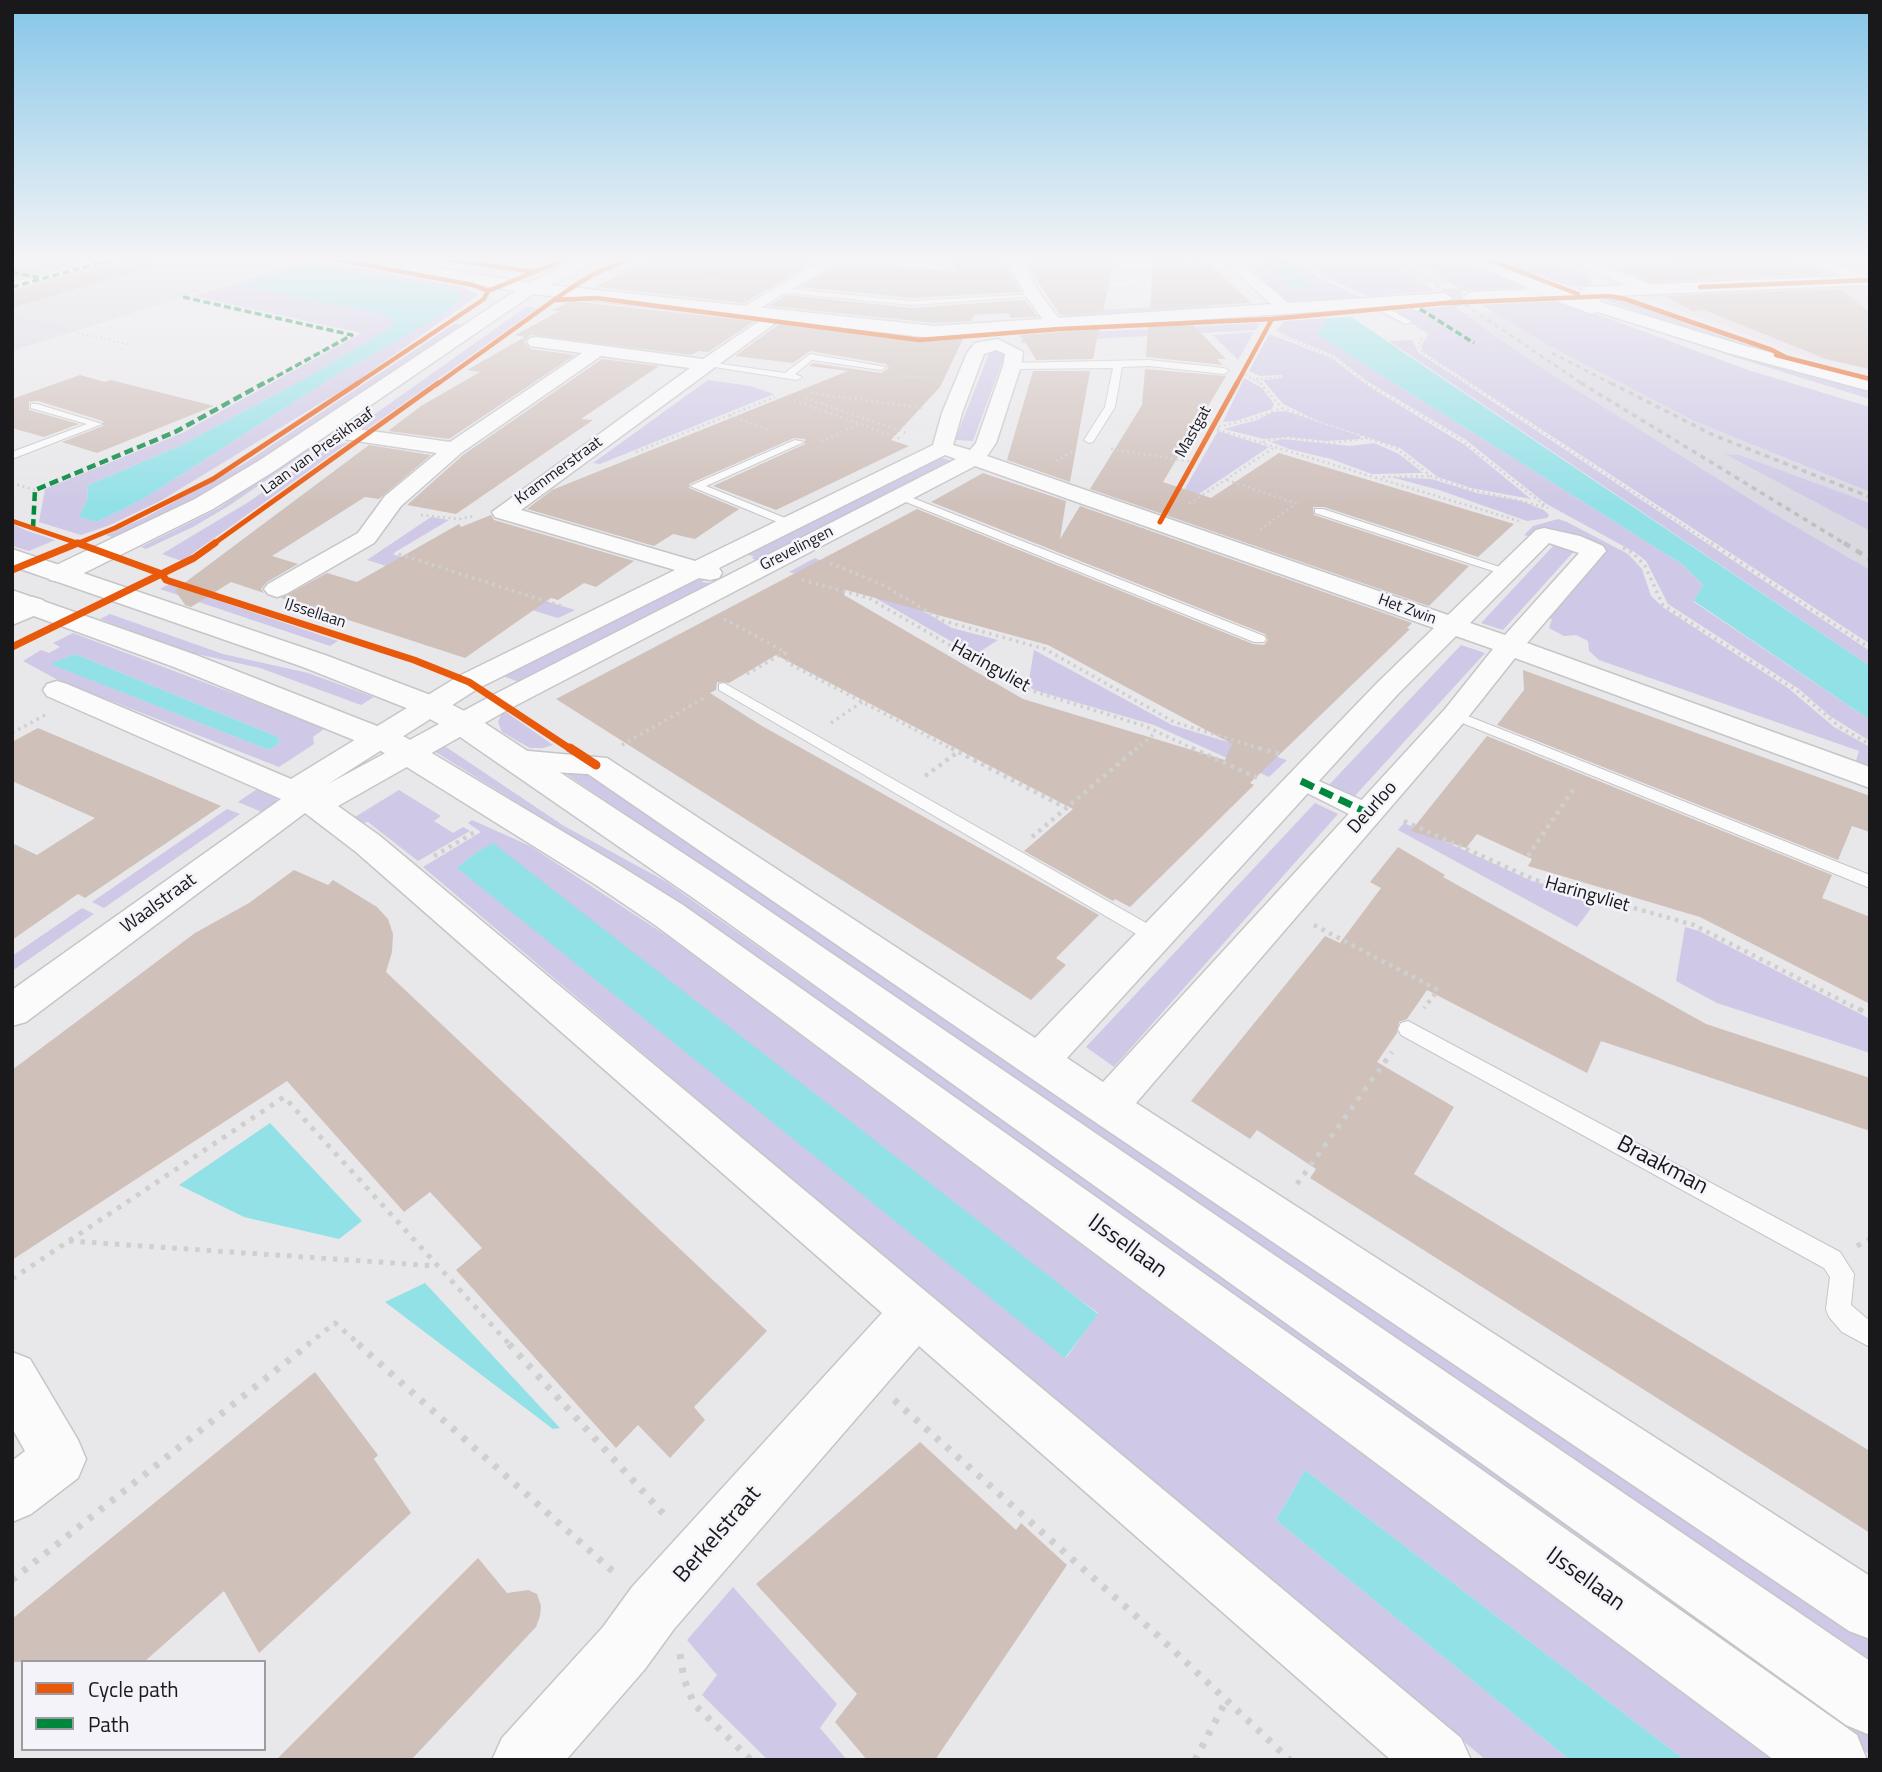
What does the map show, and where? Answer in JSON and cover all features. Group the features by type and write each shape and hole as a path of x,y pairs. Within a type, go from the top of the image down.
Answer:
{"street":[{"name":"Laan van Presikhaaf","path":"72,578 236,484 454,342"},
{"name":"Laan van Presikhaaf","path":"18,604 72,578 204,524 323,448 466,342"},
{"path":"536,342 707,365"},
{"name":"Krammerstraat","path":"503,512 739,342"},
{"path":"939,450 966,379 981,347 987,342"},
{"path":"976,457 986,443 1012,366 1014,352 1001,342"},
{"path":"1686,342 1870,401"},
{"path":"1713,342 1870,385"},
{"path":"277,589 366,538 384,511 454,449 597,351"},
{"path":"343,433 454,449"},
{"name":"Het Zwin","path":"939,450 976,457 1164,515 1454,626 1870,778"},
{"name":"Grevelingen","path":"430,706 469,682 598,617 701,569 939,450"},
{"name":"Grevelingen","path":"461,723 976,457"},
{"name":"Krammerstraat","path":"503,512 701,569 731,583"},
{"name":"Deurloo","path":"1107,1107 1455,715 1510,646 1594,551 1572,541 1544,535 1538,541"},
{"path":"1040,1061 1388,688 1538,541"},
{"path":"12,556 314,661 430,706 461,723 713,892 1870,1700"},
{"name":"IJssellaan","path":"18,604 185,661 394,745 670,915 1832,1760"},
{"path":"57,690 305,798 403,874 1440,1760"},
{"path":"394,745 430,706"},
{"path":"305,798 394,745 461,723"},
{"path":"517,760 594,764 1107,1107 1870,1610"},
{"path":"1301,781 1368,813"},
{"name":"Waalstraat","path":"12,1011 305,798"},
{"name":"Berkelstraat","path":"524,1760 624,1648 653,1608 915,1312"},
{"path":"12,1377 59,1459 12,1495"}],"lane":[{"path":"787,376 810,357 881,367"},
{"path":"1012,366 1149,363 1224,371"},
{"path":"707,365 803,378"},
{"path":"1086,443 1110,407 1118,365"},
{"path":"12,456 97,424 34,406"},
{"path":"790,524 696,486 799,442"},
{"path":"900,496 1259,639"},
{"path":"1319,511 1506,571"},
{"path":"724,687 1156,937"},
{"path":"1455,715 1870,882"},
{"name":"Braakman","path":"1408,1029 1832,1260 1842,1274 1838,1309 1851,1323 1870,1335"}],"path":[{"path":"116,342 131,345"},
{"path":"1420,342 1418,346 1422,353 1870,648"},
{"path":"1483,348 1513,347"},
{"path":"1247,363 1239,378 1282,377"},
{"path":"881,367 876,374 966,379"},
{"path":"572,462 598,467 789,391 802,383 803,378"},
{"path":"1255,379 1264,385 1282,408 1396,448 1431,476 1465,488 1549,509"},
{"path":"767,390 939,450"},
{"path":"789,391 916,437 927,409"},
{"path":"789,391 952,413"},
{"path":"1212,428 1252,419 1282,408"},
{"path":"729,415 809,446 861,424"},
{"path":"1212,428 1529,523 1520,536 1538,541"},
{"path":"1261,442 1283,437 1331,443 1369,438"},
{"path":"1046,466 1086,443"},
{"path":"1100,447 1193,462"},
{"path":"1164,515 1178,512 1276,447"},
{"path":"1377,477 1431,476"},
{"path":"1226,480 1319,511"},
{"path":"12,483 35,490"},
{"path":"1259,530 1295,503"},
{"path":"384,511 459,519 503,512"},
{"path":"360,541 598,617"},
{"path":"693,603 785,652 788,663 1066,808"},
{"path":"594,764 785,652"},
{"path":"811,737 862,702"},
{"path":"1012,854 1156,732"},
{"path":"905,791 958,752"},
{"path":"1528,856 1586,768"},
{"path":"403,874 476,832 467,825"},
{"path":"1274,1216 1438,990 1283,909"},
{"path":"12,1279 285,1097 700,1555"},
{"path":"68,1241 437,1266"},
{"path":"12,1580 335,1322 653,1608 678,1641 684,1679 694,1704 751,1760"},
{"path":"862,1372 1155,1633 1290,1760"},
{"path":"1195,1760 1226,1701"}],"shaded area":[{"path":"12,342 42,342 12,351"},
{"path":"345,342 367,342 180,446 88,485 87,500 80,517 97,522 143,499 341,372 394,342 412,342 360,379 162,500 110,525 81,535 39,522 45,489 182,433"},
{"path":"427,342 443,342 266,458 175,511 117,539 106,535 148,516 245,463"},
{"path":"477,342 490,342 363,432 358,430 358,426"},
{"path":"1220,342 1248,342 1238,360"},
{"path":"1265,342 1289,342 1332,358 1368,386 1465,445 1531,499 1471,488 1438,477 1400,448 1318,421 1283,404 1263,380 1283,378 1282,375 1260,376 1249,371"},
{"path":"1301,342 1328,342 1682,564 1703,585 1694,602 1870,720 1870,741 1830,716 1799,689 1668,604 1646,561 1636,553 1545,503 1466,440 1365,380 1337,357"},
{"path":"1390,342 1413,342 1419,353 1870,651 1870,666"},
{"path":"1424,342 1504,342 1769,511 1870,570 1870,644 1423,352 1421,346"},
{"path":"1505,342 1542,342 1694,421 1870,492 1870,503 1740,455 1727,454 1870,531 1870,570 1769,511"},
{"path":"1542,342 1671,342 1748,370 1870,407 1870,492 1694,421"},
{"path":"1691,342 1705,342 1870,387 1870,399"},
{"path":"1766,342 1870,342 1870,370 1805,356"},
{"path":"990,351 1006,352 973,441 955,440"},
{"path":"1244,378 1262,388 1274,404 1272,409 1236,421 1223,422"},
{"path":"708,380 750,386 774,394 600,464 593,463"},
{"path":"360,411 319,444 230,505 193,527 146,549 141,547 219,508"},
{"path":"1286,411 1360,436 1360,439 1264,439 1224,429 1257,420 1273,412"},
{"path":"1218,431 1269,447 1181,506 1175,506"},
{"path":"1283,439 1351,446 1374,443 1399,454 1423,473 1372,474 1271,442"},
{"path":"349,442 182,561 162,554 247,503 328,447"},
{"path":"1725,454 1740,455 1870,503 1870,531"},
{"path":"939,457 952,461 757,561 752,558 754,556 743,554"},
{"path":"1391,477 1432,479 1477,493 1521,501 1544,510 1549,515 1547,518 1527,521 1439,490"},
{"path":"431,517 449,520 392,554 575,610 558,618 367,560"},
{"path":"1558,519 1628,554 1642,569 1651,596 1664,608 1788,688 1834,727 1870,747 1870,769 1855,764 1859,751 1599,660 1589,651 1588,641 1576,635 1564,636 1549,628 1552,619 1549,618 1600,556 1524,535 1533,526"},
{"path":"12,524 55,540 29,551 16,547 12,545"},
{"path":"1555,544 1576,549 1503,630 1481,623"},
{"path":"815,558 886,589 952,628 998,640 975,655 872,596 789,572"},
{"path":"694,579 704,580 702,582 710,583 709,586 519,682 503,676"},
{"path":"169,584 338,641 330,646 160,589"},
{"path":"110,614 223,654 308,673 374,697 361,705 260,668 188,652 100,619"},
{"path":"73,633 324,729 313,737 314,744 279,767 58,680 23,661 41,650 49,653 60,647 53,643","holes":["75,654 278,737 279,743 269,750 51,664"]},
{"path":"1461,645 1485,653 1353,798 1327,787"},
{"path":"1034,650 1172,725 1287,760 1269,777 1154,725 1034,690 1028,686"},
{"path":"502,712 506,712 553,745 530,748 502,732 498,722"},
{"path":"443,745 564,826 665,881 1870,1733 1870,1755 713,925 434,751"},
{"path":"580,766 1870,1632 1870,1668 562,771"},
{"path":"260,787 275,794 277,799 269,815 238,802"},
{"path":"399,790 441,816 434,821 453,833 463,827 470,831 418,861 368,822 356,824 350,820"},
{"path":"1315,803 1338,814 1114,1067 1086,1047"},
{"path":"227,809 240,814 104,908 92,902"},
{"path":"472,820 530,846 670,938 1772,1760 1685,1760 1305,1470 1276,1520 1570,1760 1486,1760 913,1282 423,867 481,832 468,823","holes":["474,854 1098,1313 1066,1358 458,868"]},
{"path":"1404,823 1532,881 1598,899 1577,927 1398,830"},
{"path":"82,908 94,914 12,971 12,956"},
{"path":"1685,927 1699,931 1870,1019 1870,1053 1717,1003 1676,981"},
{"path":"733,1587 837,1704 820,1728 847,1760 768,1760 702,1695 717,1675 687,1640"}],"water":[{"path":"367,342 395,342 341,372 143,499 97,522 79,517 87,500 88,485 180,446"},
{"path":"1328,342 1388,342 1870,666 1870,720 1694,601 1703,585 1682,564"},
{"path":"75,654 278,737 279,743 269,750 50,664"},
{"path":"493,843 1098,1314 1065,1358 457,868"},
{"path":"270,1123 362,1221 339,1239 244,1217 179,1185"},
{"path":"425,1283 560,1428 553,1429 385,1302"},
{"path":"1305,1470 1685,1760 1570,1760 1276,1520"}],"building":[{"path":"517,342 524,342 530,349 575,355 449,439 388,431 421,406 480,372 467,370"},
{"path":"584,342 724,342 708,352 699,351 691,355"},
{"path":"755,342 962,342 940,387 891,440 909,446 776,510 713,486 805,444 805,439 794,438 689,484 689,488 739,509 695,539 673,534 654,546 527,509 552,490 848,371 809,366 813,363 881,373 889,368 886,364 810,351 793,363 735,356"},
{"path":"1025,342 1096,342 1093,359 1036,360"},
{"path":"1147,342 1209,342 1226,359 1217,359 1223,365 1146,357"},
{"path":"1783,342 1870,342 1870,369 1826,359"},
{"path":"602,359 659,366 581,419 593,420 456,514 407,505 463,455"},
{"path":"1145,369 1226,376 1163,482 1211,498 1279,453 1514,524 1478,557 1324,507 1313,507 1314,515 1469,566 1429,606 1090,489 1142,405"},
{"path":"1033,371 1090,371 1070,482 1007,460"},
{"path":"80,375 105,382 111,380 214,406 97,453 62,442 103,426 103,421 38,401 29,402 29,410 79,424 44,437 12,428 12,399"},
{"path":"369,445 431,455 379,499 365,497 272,556 298,564 267,582 261,589 264,593 231,582 191,607 185,605 175,590"},
{"path":"983,473 1066,501 1060,539 1080,506 1412,623 1407,628 1410,629 1250,783 1254,785 1130,907 1115,899 1113,901 1024,851 1073,809 776,655 729,683 717,682 716,690 710,693 762,726 1099,915 1056,958 1066,965 1031,1000 556,699 917,509 1253,644 1264,645 1268,640 1265,634 931,502","holes":["846,590 1048,645 1232,744 1225,760 1023,699 844,595"]},
{"path":"491,515 494,520 634,561 596,587 584,583 558,600 551,598 465,658 281,598 327,573 357,582 459,524 461,527"},
{"path":"1523,670 1870,796 1870,832 1852,826 1838,860 1497,725 1524,690"},
{"path":"38,728 221,806 85,898 78,894 12,940 12,843 37,855 95,818 12,781 12,742"},
{"path":"1487,736 1832,875 1822,898 1870,917 1870,1004 1700,917 1528,866 1532,859 1477,834 1466,848 1411,831"},
{"path":"1398,847 1445,875 1443,877 1706,1024 1870,1078 1870,1131 1601,1041 1587,1073 1427,990 1407,1019 1399,1022 1397,1033 1377,1062 1454,1107 1414,1174 1870,1451 1870,1533 1310,1178 1316,1169 1257,1130 1250,1139 1191,1101 1325,936 1340,943 1381,888 1370,882"},
{"path":"294,870 328,885 333,880 377,907 388,919 393,934 392,952 386,972 767,1331 694,1407 705,1420 670,1458 638,1425 616,1448 456,1270 482,1248 430,1192 404,1212 287,1081 12,1260 12,1070 195,933 249,903"},
{"path":"315,1372 378,1455 374,1459 411,1513 259,1653 224,1591 146,1660 12,1662 12,1619"},
{"path":"920,1442 1016,1530 1021,1523 1067,1565 935,1760 867,1760 835,1722 857,1694 756,1584"},
{"path":"478,1558 507,1593 528,1590 537,1594 541,1606 540,1616 536,1627 411,1760 276,1760"}],"railway":[{"path":"1520,342 1581,383"},
{"path":"1552,353 1614,385"},
{"path":"1581,383 1847,545"},
{"path":"1611,383 1713,435 1870,497"},
{"path":"1844,543 1870,559"}],"marked path":[{"path":"33,528 35,490 175,432 340,342"},
{"path":"1301,781 1368,813"}],"cycle path":[{"path":"12,570 115,528 213,479 421,342"},
{"path":"12,647 194,558 496,342"},
{"name":"Mastgat","path":"1160,522 1259,342"},
{"path":"1748,342 1787,358"},
{"path":"1776,355 1870,379"},
{"path":"12,521 130,561 162,574 166,580 414,660 469,682 596,765"}]}
